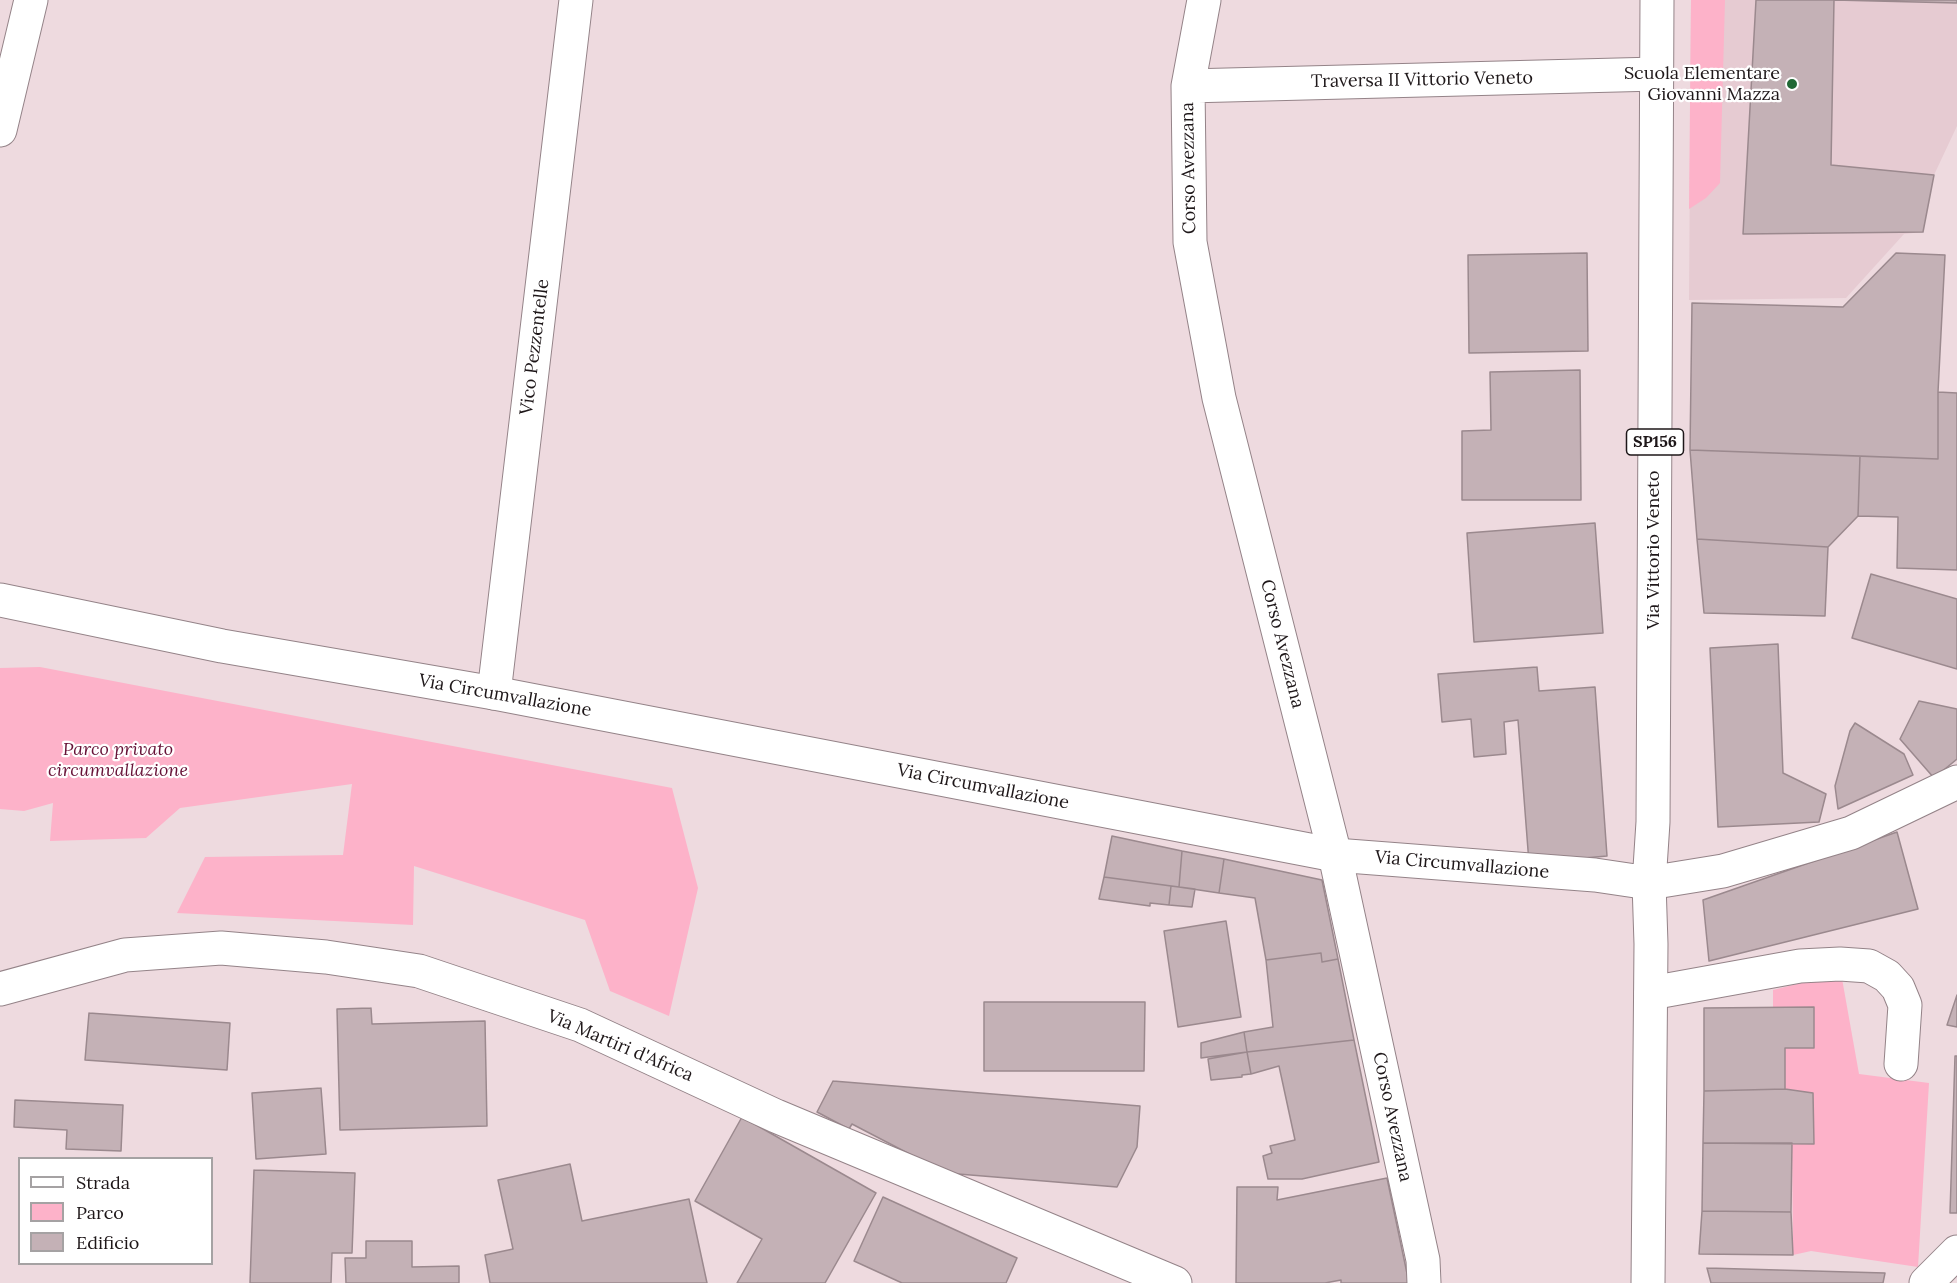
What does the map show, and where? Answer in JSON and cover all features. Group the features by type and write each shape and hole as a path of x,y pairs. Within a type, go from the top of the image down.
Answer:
{"street":[{"path":"0,130 6,83 31,0"},
{"name":"Vico Pezzentelle","path":"494,693 576,0"},
{"name":"Corso Avezzana","path":"1204,0 1188,86 1190,242 1219,398 1335,855 1423,1260 1424,1283"},
{"name":"Via Vittorio Veneto","path":"1649,883 1653,822 1657,0"},
{"name":"Traversa II Vittorio Veneto","path":"1188,86 1657,74"},
{"name":"Via Circumvallazione","path":"0,600 222,646 494,693 1335,855 1595,875 1649,883 1723,871 1851,832 1957,782"},
{"name":"SP156","path":"1648,1283 1651,993 1649,883"},
{"name":"Via Martiri d'Africa","path":"0,989 125,955 221,948 326,957 419,970 580,1025 776,1116 1175,1283"},
{"path":"1651,993 1800,966 1840,964 1869,966 1887,976 1898,988 1905,1005 1901,1064"},
{"path":"1926,1283 1957,1252"}],"shaded area":[{"path":"1691,0 1957,0 1957,126 1934,175 1923,232 1904,234 1846,298 1689,300"}],"green space":[{"path":"1691,0 1725,0 1720,183 1706,198 1689,209"},
{"name":"Parco privato circumvallazione","path":"40,667 672,788 698,888 669,1016 610,991 585,920 414,866 413,925 177,913 205,857 343,855 352,784 180,808 146,838 50,841 53,803 24,811 0,809 0,668"},
{"path":"1841,973 1859,1074 1929,1083 1918,1267 1811,1251 1793,1255 1792,1143 1814,1144 1813,1093 1785,1089 1785,1048 1814,1048 1814,1007 1773,1007 1773,990"}],"building":[{"name":"Scuola Elementare Giovanni Mazza","path":"1756,0 1834,0 1831,165 1934,175 1923,232 1743,234"},
{"path":"1834,0 1957,0 1957,3"},
{"path":"1587,253 1588,351 1469,353 1468,255"},
{"path":"1896,253 1945,255 1938,392 1938,459 1690,450 1692,303 1843,307"},
{"path":"1580,370 1581,500 1462,500 1462,431 1491,430 1490,372"},
{"path":"1938,392 1957,393 1957,570 1897,568 1898,517 1858,516 1860,456 1938,459"},
{"path":"1690,450 1860,456 1858,516 1828,547 1697,539"},
{"path":"1595,523 1603,633 1474,642 1467,533"},
{"path":"1697,539 1828,547 1825,616 1704,613"},
{"path":"1871,574 1957,599 1957,669 1852,638"},
{"path":"1778,644 1783,773 1826,794 1819,822 1718,827 1710,648"},
{"path":"1537,667 1539,691 1595,687 1607,856 1529,863 1518,720 1504,722 1506,754 1474,757 1471,719 1442,722 1438,674"},
{"path":"1919,701 1957,709 1957,759 1934,778 1900,739"},
{"path":"1855,723 1904,754 1913,775 1838,809 1835,786 1850,731"},
{"path":"1897,832 1918,909 1709,961 1703,900"},
{"path":"1112,836 1182,851 1179,887 1104,877"},
{"path":"1182,851 1224,859 1219,893 1179,887"},
{"path":"1224,859 1322,880 1338,959 1322,962 1321,953 1266,960 1255,898 1219,893"},
{"path":"1104,877 1171,886 1169,905 1150,903 1150,906 1099,899"},
{"path":"1171,886 1195,889 1192,907 1169,905"},
{"path":"1226,921 1241,1017 1178,1027 1164,931"},
{"path":"1321,953 1322,962 1338,959 1354,1040 1247,1052 1244,1032 1273,1027 1266,960"},
{"path":"1957,995 1957,1027 1947,1025"},
{"path":"984,1002 1145,1002 1144,1071 984,1071"},
{"path":"1814,1007 1814,1048 1785,1048 1785,1089 1704,1091 1704,1008"},
{"path":"371,1008 372,1024 485,1021 487,1126 340,1130 337,1009"},
{"path":"89,1013 230,1023 227,1070 85,1060"},
{"path":"1244,1032 1247,1052 1201,1058 1201,1043"},
{"path":"1354,1040 1379,1162 1302,1179 1268,1179 1263,1156 1272,1153 1270,1146 1295,1140 1279,1066 1251,1074 1247,1052"},
{"path":"1247,1052 1251,1074 1211,1080 1208,1059"},
{"path":"1955,1056 1957,1056 1957,1213 1950,1213"},
{"path":"833,1081 1140,1106 1137,1147 1117,1187 946,1173 852,1124 849,1129 817,1112"},
{"path":"321,1088 326,1154 256,1159 252,1093"},
{"path":"1785,1089 1813,1093 1814,1144 1703,1143 1704,1091"},
{"path":"15,1100 123,1105 121,1151 66,1149 67,1130 14,1127"},
{"path":"742,1117 876,1193 825,1283 737,1283 762,1239 695,1201"},
{"path":"1703,1143 1792,1143 1791,1212 1702,1211"},
{"path":"570,1164 582,1221 689,1199 707,1283 490,1283 485,1255 513,1249 498,1180"},
{"path":"254,1170 355,1173 352,1253 332,1253 331,1283 250,1283"},
{"path":"1387,1178 1409,1283 1341,1283 1341,1280 1325,1283 1236,1283 1237,1187 1278,1187 1277,1200"},
{"path":"883,1197 1017,1258 1006,1283 902,1283 854,1261"},
{"path":"1702,1211 1791,1212 1793,1255 1699,1254"},
{"path":"366,1241 412,1241 412,1267 459,1266 459,1283 346,1283 345,1258 366,1258"},
{"path":"1707,1268 1885,1273 1883,1283 1711,1283"}],"place":[{"name":"Scuola Elementare Giovanni Mazza","path":"1792,84"}]}
